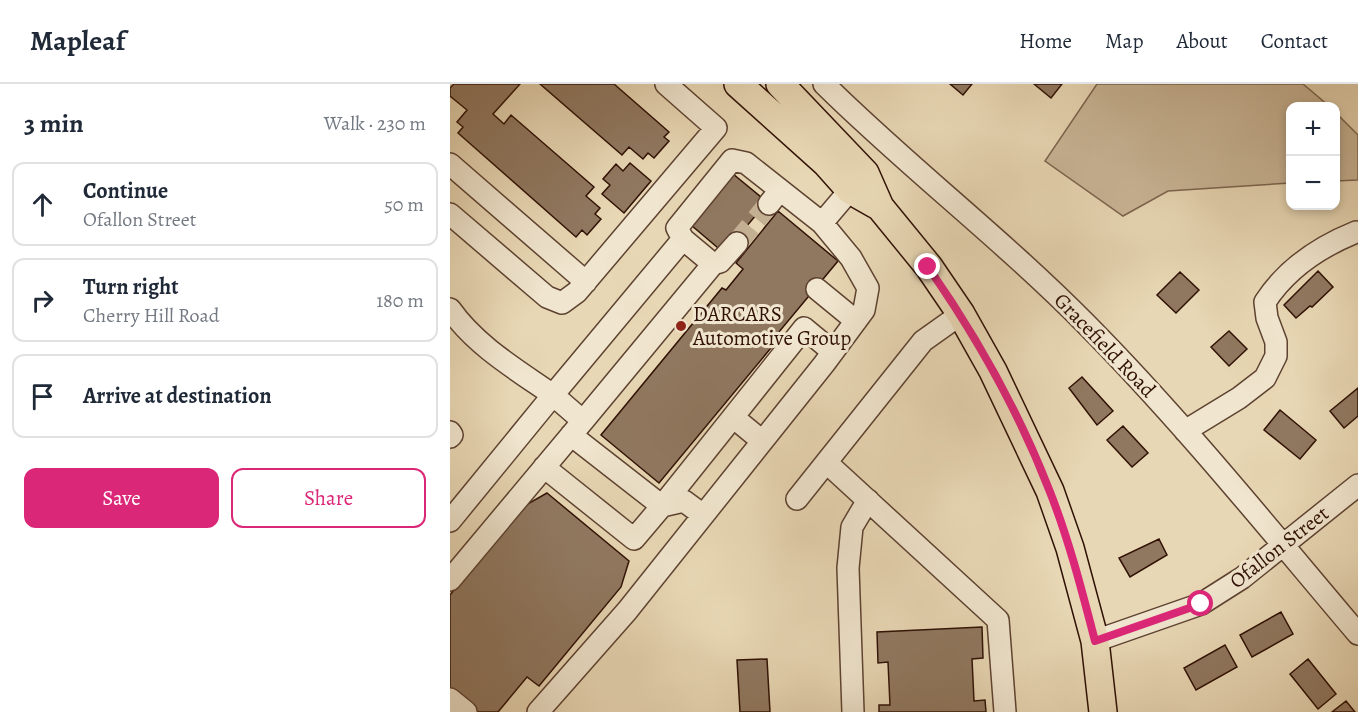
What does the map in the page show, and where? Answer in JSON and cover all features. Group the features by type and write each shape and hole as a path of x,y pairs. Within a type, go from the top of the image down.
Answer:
{"main road":[{"path":"738,84 826,163 850,190 880,207"},
{"path":"780,84 865,173 880,207 922,258 961,314 1011,407 1050,491 1070,548 1095,641 1103,712"}],"street":[{"path":"450,213 547,297 562,303 586,282 716,128 666,84"},
{"name":"Gracefield Road","path":"824,84 856,116 1046,284 1137,377 1358,634"},
{"path":"538,712 627,611 864,310 868,288 851,258 822,223 775,197 746,163 732,160 677,228 683,239 713,264"},
{"path":"450,164 586,282"},
{"path":"822,223 850,190"},
{"path":"1185,431 1239,398 1265,378 1276,356 1276,342 1265,302 1276,286 1306,258 1328,243 1356,232"},
{"path":"450,521 683,239"},
{"path":"450,580 713,264 720,262 737,243"},
{"path":"817,289 856,321"},
{"path":"450,309 461,325 488,349 553,395 577,428 662,506"},
{"path":"797,499 923,341 961,314"},
{"path":"544,467 634,539 804,328 833,352"},
{"path":"734,417 762,441"},
{"path":"450,432 452,435 450,436"},
{"path":"826,463 998,620 1005,712"},
{"name":"Ofallon Street","path":"1095,641 1201,604 1242,578 1358,485"},
{"path":"853,712 848,568 852,527 868,500"},
{"path":"662,506 684,501 703,515"},
{"path":"450,699 466,712"}],"shaded area":[{"path":"1097,84 1303,84 1324,102 1286,102 1286,183 1168,191 1123,216 1045,161"},
{"path":"1340,117 1358,135 1358,180 1340,181"}],"building":[{"path":"454,84 520,84 493,114 504,124 511,115 594,187 586,196 600,208 595,214 601,219 587,235 582,230 576,237 458,133 463,127 457,122 467,110 450,96 450,88"},
{"path":"540,84 614,84 669,132 664,137 669,141 654,158 648,153 643,159 629,147 622,155"},
{"path":"950,84 972,84 963,95"},
{"path":"1034,84 1062,84 1051,98"},
{"path":"630,163 651,181 624,213 602,194 610,185 603,179 616,164 623,171"},
{"path":"727,169 767,202 724,253 685,220"},
{"path":"778,211 838,261 778,333 780,337 659,483 601,435 722,288 726,290 743,269 736,263"},
{"path":"1318,271 1333,287 1312,307 1310,306 1296,318 1284,305"},
{"path":"1180,272 1199,290 1176,313 1157,295"},
{"path":"1229,331 1247,349 1229,366 1211,347"},
{"path":"1082,377 1113,411 1097,425 1069,388"},
{"path":"1358,388 1358,416 1344,428 1330,411"},
{"path":"1280,410 1316,440 1300,459 1264,430"},
{"path":"1123,426 1148,453 1132,467 1107,440"},
{"path":"547,493 629,561 621,587 539,686 527,677 498,712 473,712 450,693 450,595 524,506"},
{"path":"1159,539 1167,555 1130,577 1119,558"},
{"path":"1281,612 1293,634 1252,657 1240,635"},
{"path":"982,627 983,658 972,659 974,701 985,700 986,712 879,712 879,705 890,705 888,662 878,663 877,632"},
{"path":"1225,645 1237,667 1196,690 1184,668"},
{"path":"767,659 770,712 740,712 737,660"},
{"path":"1308,659 1336,694 1318,709 1290,674"},
{"path":"1346,701 1355,712 1332,712"}],"tunnel":[{"path":"737,243 769,204"}],"place":[{"name":"DARCARS Automotive Group","path":"681,326"}],"route":[{"path":"928,267 961,314 993,370 1050,491 1070,548 1095,641 1201,604"}]}
